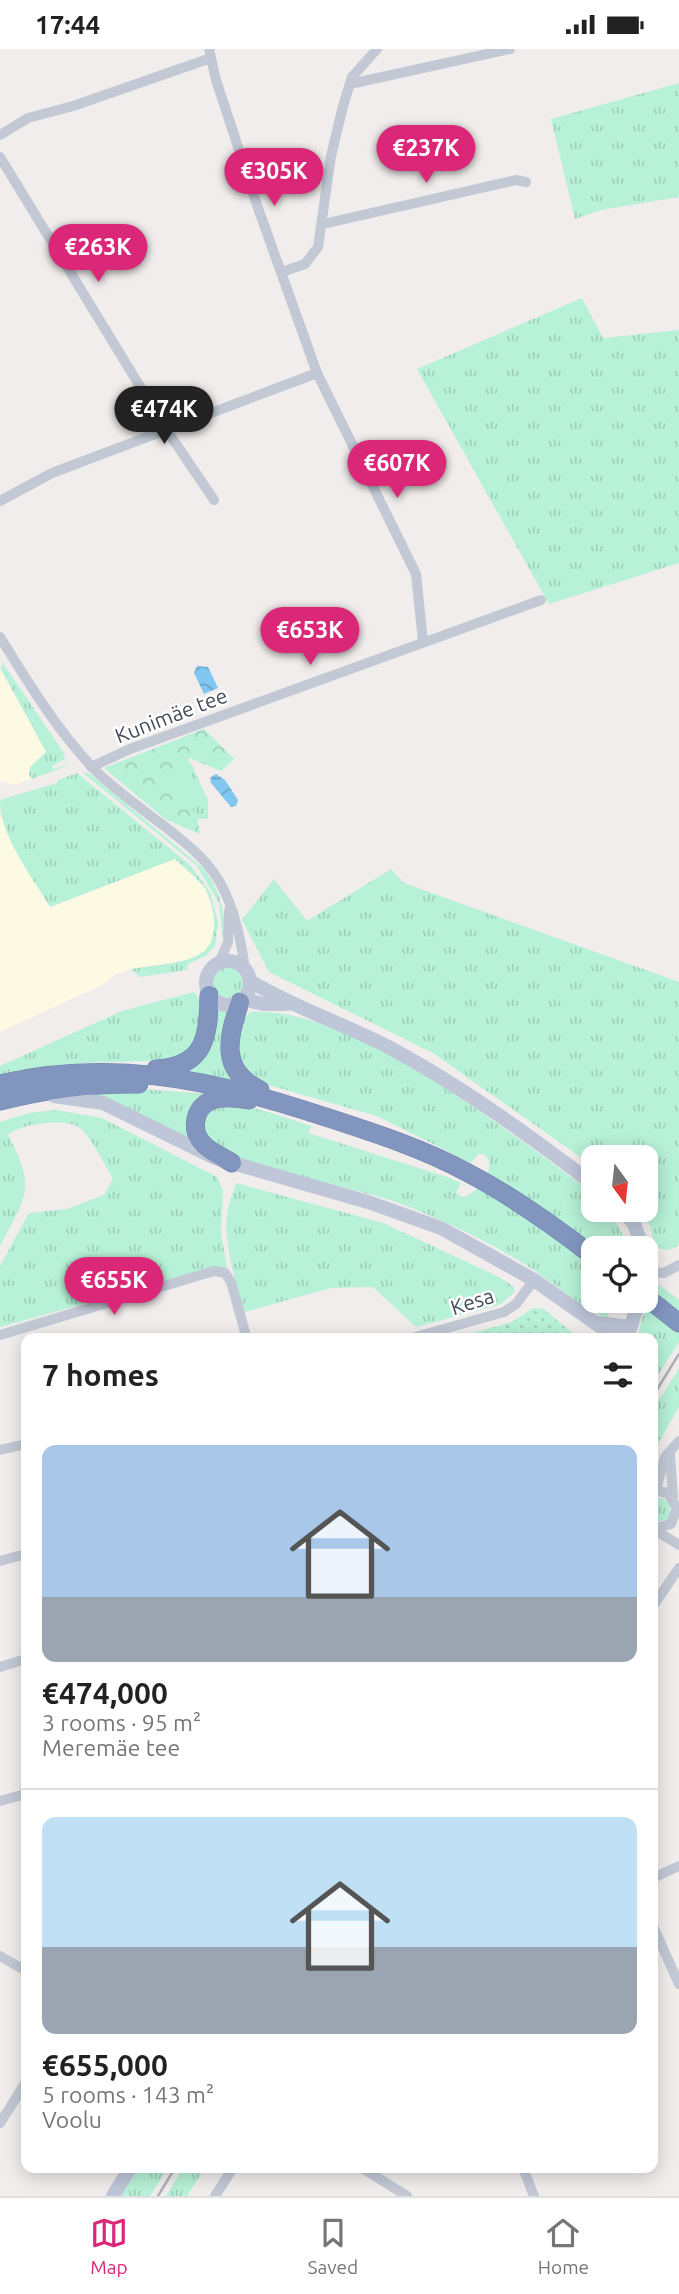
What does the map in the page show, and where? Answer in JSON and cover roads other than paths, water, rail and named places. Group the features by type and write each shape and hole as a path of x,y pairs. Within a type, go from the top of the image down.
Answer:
{"highway":[{"path":"0,1084 73,1072 171,1068 197,1055 204,1042 209,1024 209,995"},
{"path":"242,1000 229,1035 229,1054 234,1067 246,1083 294,1107"},
{"path":"111,1071 214,1083 359,1128 469,1173 581,1247"},
{"path":"0,1101 49,1089 96,1083 157,1084 211,1089 294,1107"},
{"path":"232,1163 207,1148 196,1134 196,1119 205,1104 220,1099 243,1099 294,1107"},
{"path":"658,1306 679,1323"}],"street":[{"path":"282,272 298,267 312,257 318,247 331,156 351,84 367,58 377,49"},
{"path":"351,84 510,49"},
{"path":"0,135 28,118 74,106 210,53 258,208 317,373 416,574 423,642"},
{"path":"367,58 378,78"},
{"path":"0,157 166,429 214,500"},
{"path":"323,224 516,180 526,183"},
{"path":"0,501 52,473 317,373"},
{"name":"Kunimäe tee","path":"91,767 130,749 541,600"},
{"path":"0,637 25,678 91,767 127,800 201,858 214,874 229,903 248,975 242,1000"},
{"path":"229,903 229,942 219,963 207,975 209,995 227,1005 242,1000 290,1005"},
{"path":"219,963 233,962 290,1005 392,1049 441,1077 581,1176"},
{"path":"0,1101 61,1096 103,1103 194,1149 232,1163 368,1202 441,1228 534,1280 610,1333"},
{"path":"658,1273 664,1273 679,1265"},
{"path":"0,1335 214,1271 225,1273 231,1282 245,1333"},
{"name":"Kesa","path":"430,1333 504,1313 516,1304 534,1280"},
{"path":"597,1323 629,1333 635,1313"},
{"path":"658,1479 666,1457 679,1441"},
{"path":"0,1450 21,1445"},
{"path":"670,1452 673,1497 677,1508 675,1519 679,1532"},
{"path":"658,1491 673,1497"},
{"path":"658,1528 666,1527 675,1519"},
{"path":"658,1532 679,1545"},
{"path":"0,1561 21,1555"},
{"path":"658,1599 679,1568"},
{"path":"0,1667 21,1661"},
{"path":"0,1801 21,1795"},
{"path":"658,1876 679,1866"},
{"path":"658,1937 679,1984"},
{"path":"0,1955 21,1968"},
{"path":"0,2123 21,2090"},
{"path":"113,2196 127,2173"},
{"path":"215,2196 230,2173"},
{"path":"370,2173 407,2196"},
{"path":"525,2173 534,2196"}],"water":[{"path":"197,666 208,667 218,688 204,694 194,673"},
{"path":"216,774 225,780 238,800 236,806 231,807 211,783 210,778"}],"railway":[{"path":"658,1388 679,1354"},
{"path":"158,2196 172,2173"}]}
